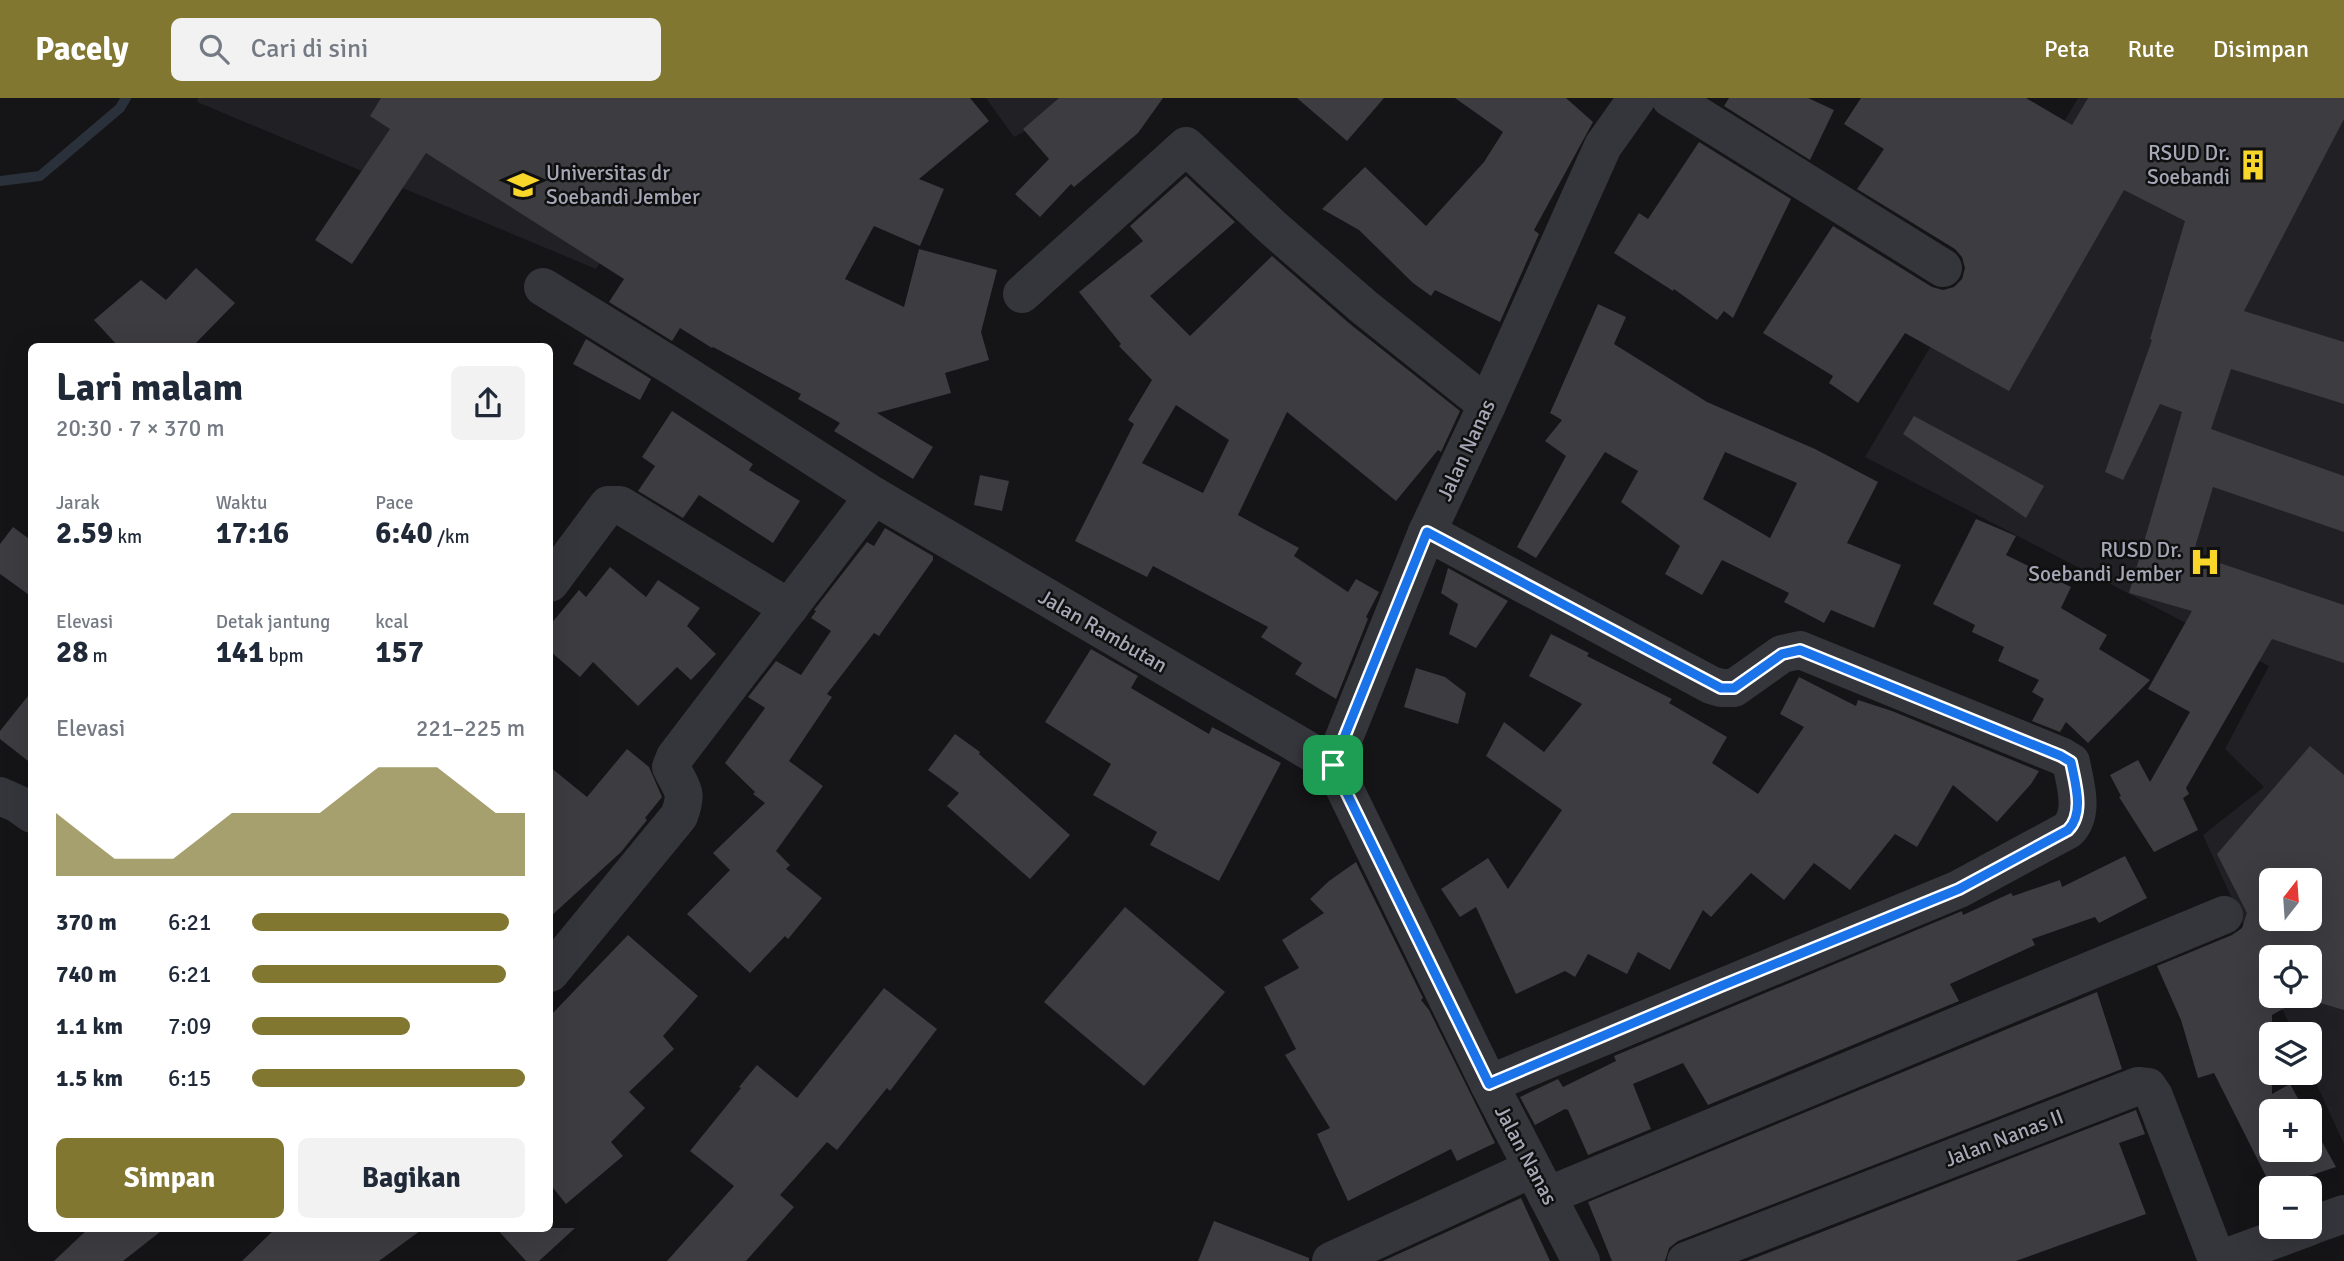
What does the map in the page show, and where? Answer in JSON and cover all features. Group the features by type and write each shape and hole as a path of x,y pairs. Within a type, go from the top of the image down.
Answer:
{"street":[{"name":"Jalan Nanas","path":"1581,1261 1489,1084 1333,765 1427,532 1603,146 1637,98"},
{"path":"1670,98 1943,268"},
{"path":"1022,294 1186,146 1272,227 1364,307 1487,405"},
{"name":"Jalan Rambutan","path":"542,287 689,377 874,496 1333,765"},
{"path":"553,968 679,816 684,791 671,767 675,757 874,496"},
{"path":"553,579 608,505 621,505 789,608"},
{"path":"1427,532 1711,685 1734,688 1782,654 1800,650 2061,756 2071,762 2076,790 2078,811 2074,824 2068,830 1959,889 1489,1084"},
{"path":"1331,1261 2224,915"},
{"name":"Jalan Nanas II","path":"1686,1261 2138,1086 2148,1087 2154,1096 2217,1261"},
{"path":"2322,1222 2344,1214"},
{"path":"2217,1261 2277,1239"}],"shaded area":[{"name":"Universitas dr Soebandi Jember","path":"198,98 706,98 596,269 197,102"},
{"path":"986,98 1088,98 1014,137"},
{"name":"RUSD Dr. Soebandi Jember","path":"2078,98 2344,98 2344,1144 2317,1085 2322,1085 2322,1022 2288,1022 2282,1008 2322,1008 2322,945 2259,945 2259,959 2203,835 2264,787 2225,749 2269,666 1865,457"}],"building":[{"path":"381,98 970,98 989,121 919,179 944,189 920,246 874,226 845,279 904,307 919,249 997,270 981,332 989,360 945,373 951,393 877,413 933,447 913,479 834,431 840,423 798,399 801,394 712,348 680,328 672,341 609,302 624,279 426,153 352,264 315,240 390,129 370,116"},
{"path":"1059,98 1163,98 1138,133 1074,187 1071,184 1040,217 1015,194 1049,159 1023,129"},
{"path":"1297,98 1384,98 1347,141"},
{"path":"1455,98 1566,98 1593,122 1534,230 1539,234 1500,322 1435,290 1431,296 1413,283 1359,230 1322,209 1365,167 1426,226 1484,162 1503,132"},
{"path":"1729,98 1808,98 1834,110 1810,160 1724,106"},
{"path":"1861,98 2026,98 2072,125 2088,98 2344,98 2344,119 2244,311 2344,342 2344,404 2231,369 2211,429 2344,476 2344,532 2213,487 2193,554 2344,605 2344,663 2272,639 2186,788 2189,794 2183,798 2198,830 2154,852 2119,797 2121,796 2110,775 2138,760 2150,782 2190,712 2148,689 2192,611 2129,593 2182,412 2160,404 2123,480 2105,472 2152,340 2150,339 2185,221 2124,190 2009,391 1905,333 1858,403 1829,383 1833,376 1763,333 1833,226 1932,287 1943,290 1954,287 1962,279 1965,268 1962,257 1955,249 1857,189 1884,149 1844,124"},
{"path":"1699,142 1791,199 1733,318 1724,311 1717,320 1674,289 1673,291 1614,253 1639,213 1648,219"},
{"path":"1186,176 1235,222 1150,296 1190,336 1272,256 1350,324 1460,411 1441,452 1438,450 1396,501 1287,412 1238,515 1299,548 1294,556 1348,592 1356,579 1379,592 1366,617 1368,619 1336,699 1295,674 1302,663 1261,637 1268,627 1153,566 1147,577 1075,541 1134,424 1128,420 1152,380 1119,346 1121,344 1079,292 1143,241 1130,226","holes":["1176,405 1229,440 1203,493 1142,463"]},
{"path":"196,268 235,303 196,343 115,343 94,320 141,280 166,300"},
{"path":"1598,304 1626,317 1614,344 1707,402 1815,449 1878,482 1847,543 1901,565 1874,628 1831,610 1824,623 1784,602 1789,593 1722,560 1702,595 1665,574 1680,546 1621,502 1638,471 1605,452 1536,558 1517,547 1566,456 1545,441 1562,420 1550,413","holes":["1725,452 1797,483 1770,538 1703,499"]},
{"path":"586,339 651,379 640,400 573,364"},
{"path":"672,411 753,464 749,470 800,501 773,543 699,495 683,518 638,491 655,466 642,457"},
{"path":"1914,416 2044,486 2026,518 1903,434"},
{"path":"980,475 1009,481 1002,511 974,505"},
{"path":"1976,519 2016,536 2006,555 2071,587 2061,608 2107,635 2099,649 2150,680 2088,743 2066,722 2060,732 2032,721 2044,699 2032,692 2039,680 1998,661 2004,647 1972,632 1975,625 1933,604"},
{"path":"13,527 28,538 28,594 0,574 0,544"},
{"path":"885,528 933,556 933,560 879,636 874,633 827,694 832,697 789,761 823,786 776,851 790,865 786,869 822,898 788,939 785,936 750,973 687,914 730,870 713,853 765,803 753,794 755,792 725,763 765,708 748,697 776,661 801,675 831,631 811,618 816,611 814,610 867,542 874,546"},
{"path":"610,567 646,597 658,580 700,608 687,626 716,654 691,680 677,667 638,706 593,662 580,677 553,654 553,621 579,590 586,597"},
{"path":"1448,568 1508,601 1476,648 1449,634 1458,604 1441,593"},
{"path":"1551,634 1589,653 1587,656 1672,699 1669,703 1727,737 1712,763 1758,794 1804,727 1780,714 1799,677 1856,706 1858,700 1892,711 2039,771 1997,822 1953,785 1917,847 1895,834 1850,890 1814,863 1784,900 1751,873 1711,917 1703,910 1670,970 1638,952 1627,974 1588,954 1575,977 1565,971 1516,994 1476,907 1460,917 1441,889 1488,858 1508,889 1562,810 1486,756 1504,722 1544,752 1582,704 1529,676"},
{"path":"1091,649 1138,676 1131,688 1209,734 1212,727 1281,763 1219,881 1150,845 1157,832 1093,795 1111,764 1045,722"},
{"path":"1416,668 1445,677 1466,693 1458,724 1404,707"},
{"path":"28,696 28,761 0,739 0,731"},
{"path":"955,734 980,752 979,754 1070,835 1030,879 947,806 959,793 928,770"},
{"path":"2310,746 2344,775 2344,1010 2322,1004 2322,945 2259,945 2259,1008 2285,1008 2272,1015 2272,1022 2259,1022 2259,1085 2272,1085 2272,1094 2291,1085 2298,1099 2259,1099 2259,1162 2322,1162 2322,1142 2336,1167 2309,1176 2266,1176 2214,1073 2198,1078 2181,1020 2157,966 2232,935 2242,928 2247,913 2217,854"},
{"path":"627,749 649,767 662,797 621,852 553,914 553,769 587,797"},
{"path":"2125,856 2147,898 2099,923 2095,917 2032,939 2035,945 1950,984 1959,1001 1708,1105 1683,1063 1633,1084 1651,1129 1588,1155 1568,1110 1565,1109 1535,1125 1520,1097 1558,1079 1563,1087 1616,1061 1614,1056 1962,911 1963,915 2011,893 2013,896 2060,880 2062,887"},
{"path":"1356,862 1423,998 1421,1000 1429,1010 1495,1143 1457,1161 1451,1149 1348,1201 1317,1134 1330,1128 1285,1055 1296,1049 1264,987 1299,968 1282,940 1324,913 1310,899 1329,881"},
{"path":"1125,907 1225,992 1144,1086 1044,1002"},
{"path":"628,935 698,996 663,1036 674,1049 629,1092 645,1108 611,1142 623,1156 566,1204 553,1188 553,1013"},
{"path":"884,988 937,1029 890,1091 887,1088 837,1150 827,1142 780,1195 794,1207 746,1261 667,1261 734,1186 690,1151 741,1088 739,1087 757,1065 797,1098"},
{"path":"2097,992 2122,1069 1678,1241 1669,1248 1665,1261 1612,1261 1588,1202"},
{"path":"2136,1110 2145,1134 2119,1143 2146,1214 2016,1261 1747,1261"},
{"path":"1521,1198 1550,1261 1383,1261"},
{"path":"1214,1221 1309,1258 1309,1261 1198,1261"},
{"path":"553,1228 575,1228 539,1261 526,1261 500,1232 553,1232"},
{"path":"85,1232 160,1232 123,1261 54,1261"},
{"path":"272,1232 419,1232 379,1261 242,1261"}],"waterway":[{"path":"0,181 40,176 120,108 126,98"}],"place":[{"name":"RSUD Dr. Soebandi","path":"2253,165"},
{"name":"Universitas dr Soebandi Jember","path":"523,185"},
{"name":"RUSD Dr. Soebandi Jember","path":"2205,562"}],"route":[{"path":"1427,532 1711,685 1734,688 1782,654 1800,650 1818,655 2061,756 2071,762 2078,811 2074,824 2068,830 1959,889 1489,1084 1333,765 1427,532"}]}
